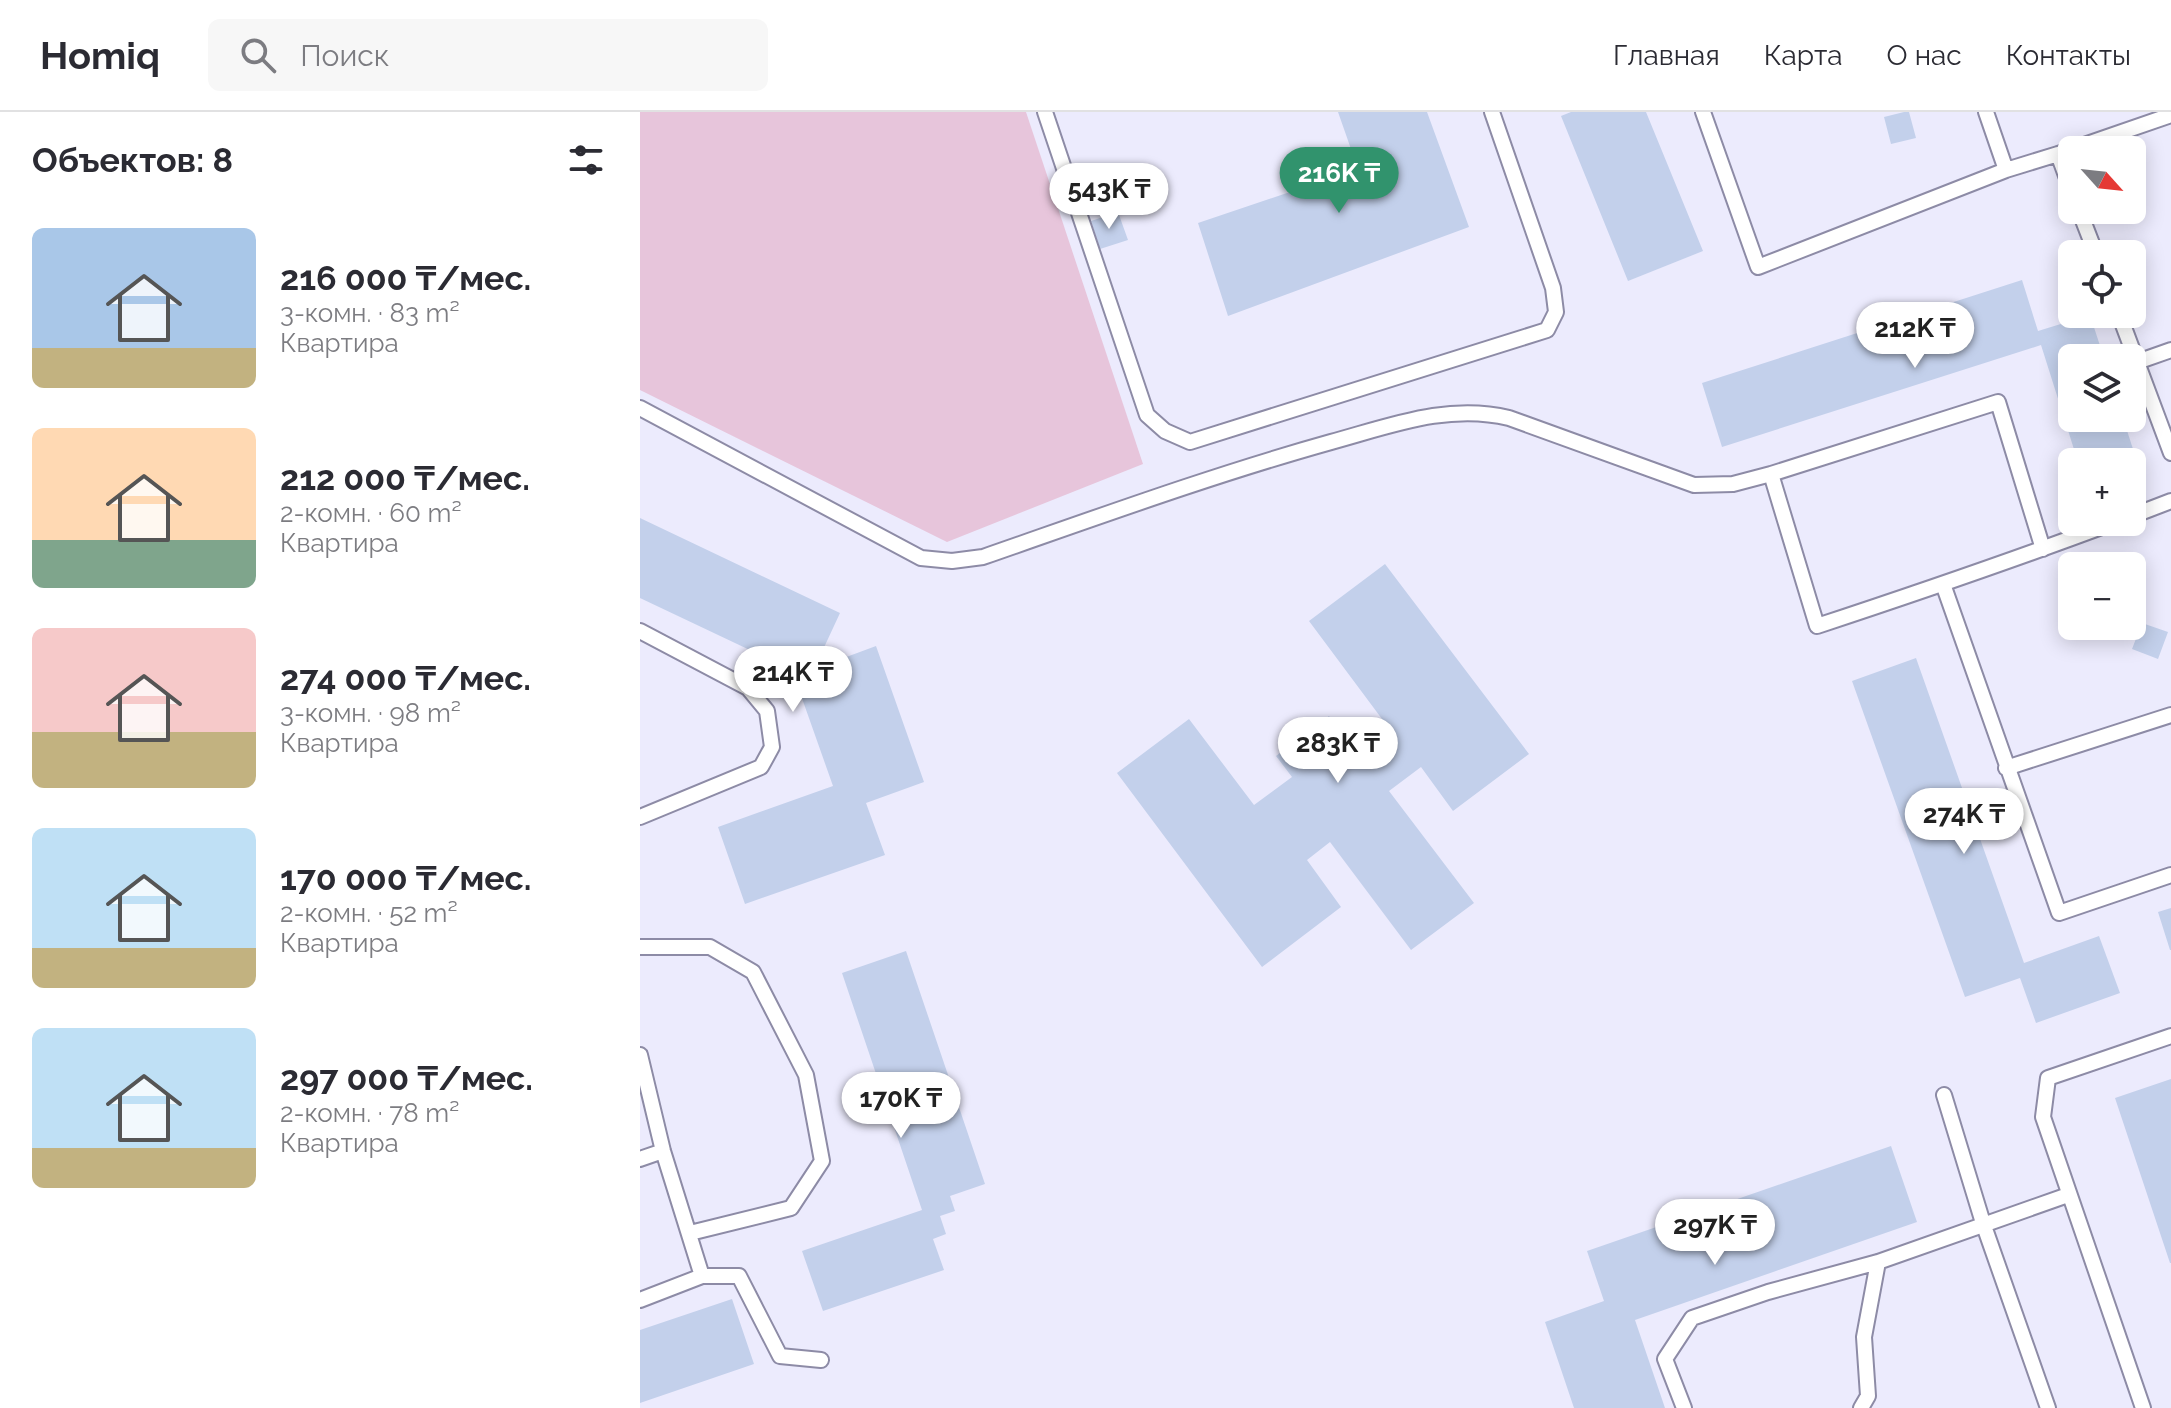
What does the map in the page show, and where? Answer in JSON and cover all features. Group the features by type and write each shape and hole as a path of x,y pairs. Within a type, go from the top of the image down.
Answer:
{"lane":[{"path":"1045,112 1147,415 1165,431 1190,442 1547,330 1556,312 1553,288 1492,112"},
{"path":"1703,112 1758,267 2006,170 2058,154"},
{"path":"1986,112 2006,170"},
{"path":"2110,136 2171,115"},
{"path":"2146,359 2171,350"},
{"path":"2146,386 2171,453"},
{"path":"640,408 921,558 952,561 983,557 1244,466 1434,414 1483,412 1509,418 1694,485 1733,484 1771,474 1998,402 2043,549"},
{"path":"1771,474 1817,626 2078,536"},
{"path":"2146,511 2171,501"},
{"path":"1943,584 2059,913 2171,875"},
{"path":"640,631 748,688 767,711 772,747 761,767 640,817"},
{"path":"2006,768 2171,715"},
{"path":"640,947 710,947 753,972 806,1075 822,1161 791,1208 690,1233"},
{"path":"2143,1408 2043,1117 2048,1078 2171,1036"},
{"path":"640,1055 663,1151 702,1276"},
{"path":"1944,1095 1983,1223 2048,1408"},
{"path":"640,1159 663,1151"},
{"path":"1684,1408 1665,1359 1692,1318 1768,1292 1878,1262 2068,1195"},
{"path":"1861,1408 1868,1396 1864,1337 1878,1262"},
{"path":"640,1300 702,1276 739,1276 780,1356 821,1360"}],"shaded area":[{"path":"640,112 1026,112 1143,464 947,542 640,390"}],"building":[{"path":"1338,112 1427,112 1469,227 1228,316 1198,223 1358,169"},
{"path":"1571,112 1646,112 1703,251 1628,281 1561,116"},
{"path":"1909,112 1916,138 1891,144 1884,117"},
{"path":"1118,212 1128,240 1100,249 1091,221"},
{"path":"2022,280 2038,331 2058,325 2058,328 2094,328 2099,344 2058,344 2058,399 2041,345 1722,447 1702,383"},
{"path":"2069,432 2128,432 2133,448 2074,448"},
{"path":"640,518 840,613 814,669 876,646 924,782 866,803 885,855 745,904 718,827 833,786 792,670 640,598"},
{"path":"1385,564 1529,754 1453,811 1421,767 1389,791 1474,903 1411,950 1330,842 1307,860 1341,907 1262,967 1117,773 1189,719 1254,805 1292,777 1276,756 1329,716 1349,744 1382,719 1309,621"},
{"path":"2146,624 2168,632 2158,659 2132,649 2135,640 2146,640"},
{"path":"1916,658 2024,963 2099,936 2120,993 2036,1023 2020,978 1965,997 1852,681"},
{"path":"2171,908 2171,950 2170,950 2158,912"},
{"path":"906,951 985,1184 950,1196 955,1211 940,1216 946,1234 933,1239 944,1270 823,1311 802,1251 922,1210 842,973"},
{"path":"2171,1079 2171,1263 2170,1263 2115,1098"},
{"path":"1891,1146 1917,1222 1635,1320 1665,1408 1574,1408 1545,1322 1604,1301 1587,1251"},
{"path":"732,1299 754,1364 640,1403 640,1330"}]}
